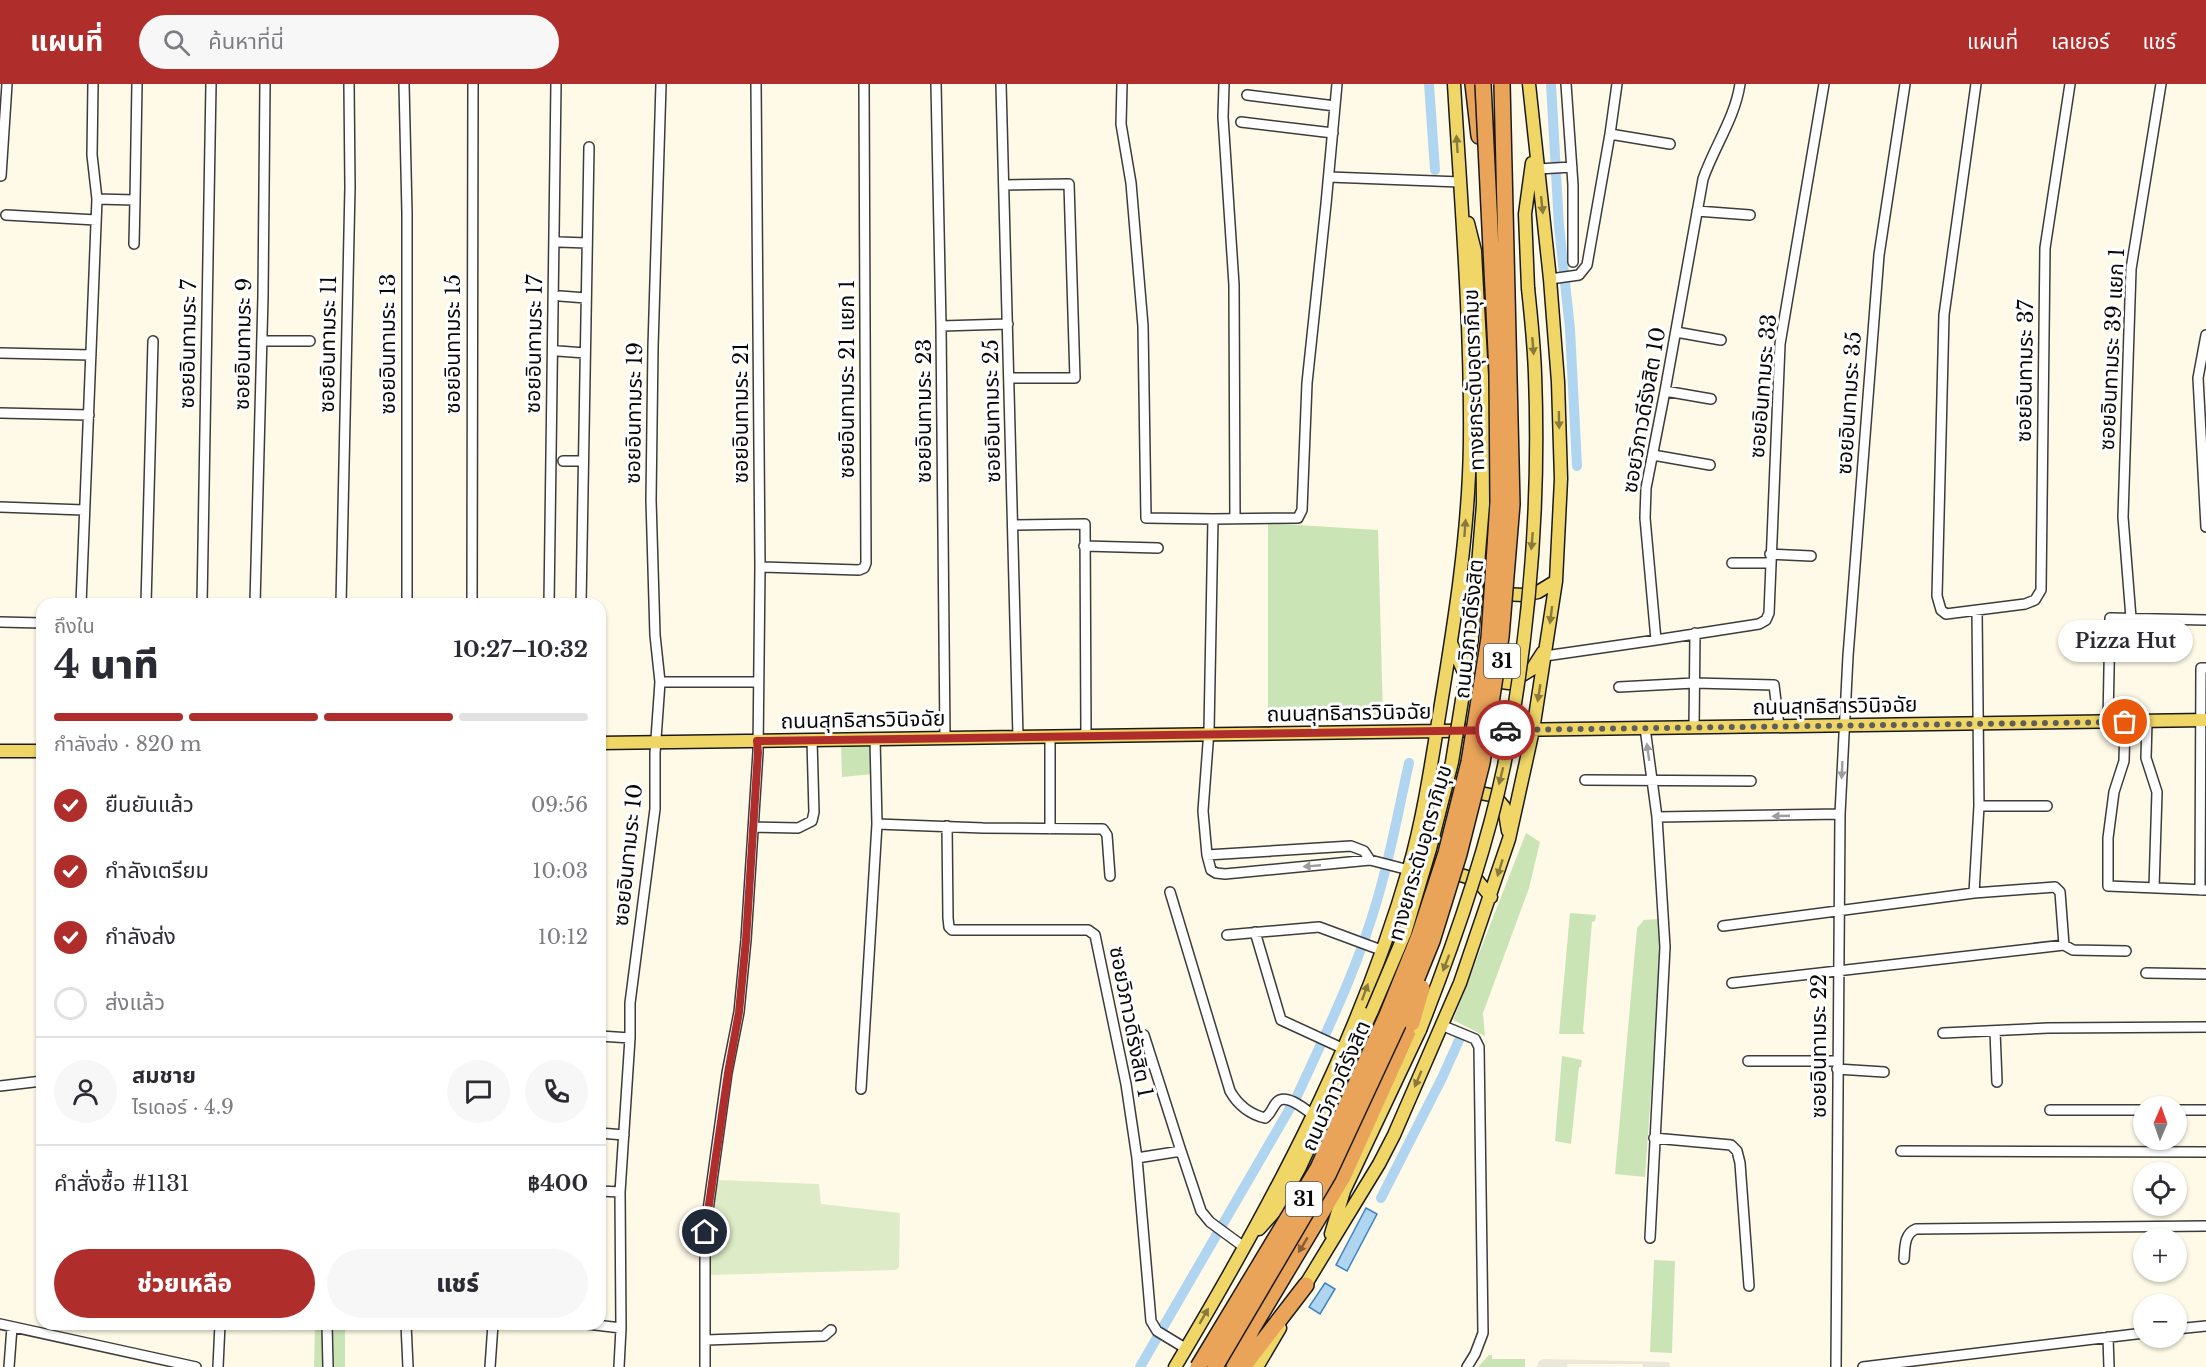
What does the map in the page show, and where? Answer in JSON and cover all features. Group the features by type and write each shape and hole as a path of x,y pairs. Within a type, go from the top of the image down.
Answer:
{"highway":[{"name":"ถนนวิภาวดีรังสิต","path":"1234,1367 1252,1329 1342,1177 1416,1026 1434,943 1463,856 1486,766 1505,640 1516,506 1502,288 1473,84"},
{"name":"ทางยกระดับอุตราภิมุข","path":"1197,1367 1318,1168 1387,1015 1422,926 1446,853 1469,762 1489,638 1498,502 1497,372 1483,84"},
{"name":"ถนนวิภาวดีรังสิต","path":"1197,1367 1229,1323 1321,1171 1390,1018 1422,939 1449,854 1472,764 1492,640 1502,504 1501,374 1506,157 1502,84"},
{"name":"ทางยกระดับอุตราภิมุข","path":"1215,1367 1328,1175 1400,1020 1432,941 1459,854 1482,763 1501,637 1512,504 1502,84"},
{"path":"1243,1367 1306,1285"}],"main road":[{"name":"ถนนวิภาวดีรังสิต","path":"1174,1367 1245,1245 1344,1049 1408,872 1421,817 1437,731 1460,579 1470,444 1467,305 1454,84"},
{"name":"31","path":"1257,1367 1379,1164 1460,984 1509,839 1533,730 1556,581 1560,468 1554,279 1543,169 1535,144 1529,84"},
{"name":"31","path":"1326,1252 1344,1191 1452,949 1480,860 1503,767 1524,642 1535,507 1535,373 1525,214 1535,144"},
{"name":"31","path":"1245,1245 1277,1209 1300,1167 1372,1011 1405,933 1430,849 1452,762 1472,638 1483,504 1482,376 1475,251 1460,187"},
{"path":"1460,579 1470,589 1483,593 1523,595 1538,592 1556,581"},
{"path":"1451,643 1463,670 1476,680 1509,683 1532,669 1546,651"},
{"name":"ถนนสุทธิสารวินิจฉัย","path":"606,743 2203,720"},
{"path":"0,751 36,751"},
{"path":"1421,817 1437,793 1452,787 1495,796 1504,807 1509,839"},
{"path":"1408,872 1428,865 1477,880 1491,897"}],"street":[{"path":"2,176 6,84"},
{"path":"81,598 97,199 92,155 93,84"},
{"path":"134,244 137,84"},
{"name":"ซอยอินทามระ 7","path":"202,598 212,84"},
{"name":"ซอยอินทามระ 9","path":"255,598 262,341 265,84"},
{"name":"ซอยอินทามระ 11","path":"341,598 350,199 349,84"},
{"name":"ซอยอินทามระ 13","path":"404,84 407,213 407,598"},
{"name":"ซอยอินทามระ 15","path":"472,598 473,84"},
{"name":"ซอยอินทามระ 17","path":"549,598 556,84"},
{"name":"ซอยอินทามระ 19","path":"656,742 660,682 655,634 651,500 661,84"},
{"name":"ซอยอินทามระ 21","path":"705,1367 705,1232 739,1012 758,752 756,84"},
{"name":"ซอยอินทามระ 21 แยก 1","path":"759,567 859,570 864,568 866,563 864,84"},
{"name":"ซอยอินทามระ 23","path":"936,84 945,738"},
{"name":"ซอยอินทามระ 25","path":"1001,84 1017,737"},
{"path":"1122,84 1121,124 1131,183 1143,326 1146,518 1213,519 1298,518 1302,510 1307,383 1337,84"},
{"path":"1224,84 1223,117 1234,285 1235,518"},
{"path":"1566,84 1572,167 1574,262"},
{"path":"1554,279 1579,275 1587,265 1617,84"},
{"name":"ซอยวิภาวดีรังสิต 10","path":"1656,640 1645,518 1646,488 1697,211 1708,165 1730,120 1740,84"},
{"name":"ซอยอินทามระ 33","path":"1656,640 1759,624 1766,620 1769,613 1780,344 1824,84"},
{"name":"ซอยอินทามระ 35","path":"1844,726 1879,255 1905,84"},
{"name":"ซอยอินทามระ 37","path":"1976,84 1944,315 1937,596 1941,610 1946,614 2025,604 2035,600 2041,590 2045,248 2070,84"},
{"name":"ซอยอินทามระ 39 แยก 1","path":"2131,618 2122,517 2131,269 2161,84"},
{"path":"1247,96 1335,106"},
{"path":"1241,122 1332,133"},
{"path":"1610,134 1670,144"},
{"path":"581,598 589,147"},
{"path":"1543,169 1572,167"},
{"path":"1329,177 1460,187"},
{"path":"1004,185 1069,184 1075,378 1010,378"},
{"path":"97,199 135,200"},
{"path":"1697,211 1750,215"},
{"path":"6,215 96,220"},
{"path":"559,242 587,243"},
{"path":"560,296 586,298"},
{"path":"941,326 1008,324"},
{"path":"1676,332 1721,340"},
{"path":"2206,335 2198,378 2206,527"},
{"path":"146,598 153,341"},
{"path":"262,341 310,341"},
{"path":"558,351 585,353"},
{"path":"0,353 91,355"},
{"path":"1665,391 1711,399"},
{"path":"0,413 89,415"},
{"path":"1653,455 1710,465"},
{"path":"563,461 583,461"},
{"path":"0,507 84,510"},
{"path":"1213,519 1209,735 1203,811 1211,870 1225,874 1370,860 1408,872"},
{"path":"1013,525 1085,524 1086,736"},
{"path":"1084,546 1158,548"},
{"path":"1732,563 1811,556"},
{"path":"1974,893 1980,806 1977,611"},
{"path":"2108,722 2110,618 2206,620"},
{"path":"0,622 36,623"},
{"path":"1694,728 1695,633"},
{"path":"1546,651 1656,640"},
{"path":"2125,722 2124,760 2114,792 2108,838 2108,885 2109,887 2203,890 2201,668 2206,668"},
{"path":"660,682 758,682"},
{"path":"1619,687 1694,683 1774,684 1779,726"},
{"path":"2147,721 2146,758 2157,792 2154,888"},
{"name":"ซอยอินทามระ 22","path":"1836,1367 1838,970 1840,814 1844,726"},
{"path":"1645,728 1657,817 1665,946 1650,1238"},
{"path":"1050,737 1050,829"},
{"path":"861,1089 878,824 876,739"},
{"path":"754,827 798,828 812,821 814,812 812,740"},
{"name":"ซอยอินทามระ 10","path":"619,1367 620,1192 633,970 655,809 656,742"},
{"path":"1585,780 1751,781"},
{"path":"1980,806 2047,806"},
{"path":"1657,817 1840,814"},
{"path":"878,824 983,828 1100,828 1106,830 1110,876"},
{"name":"ซอยวิภาวดีรังสิต 1","path":"947,826 948,918 949,927 952,930 1088,930 1095,935 1126,1084 1137,1158 1151,1321 1157,1330 1185,1348"},
{"path":"1208,855 1350,846 1364,851 1370,860"},
{"path":"1723,926 1974,893 2057,888 2060,892 2064,945"},
{"path":"1170,892 1230,1091 1236,1101 1258,1116 1265,1118 1277,1102 1288,1099 1313,1114"},
{"path":"1227,935 1319,927 1381,950"},
{"path":"1255,932 1281,1020 1344,1049"},
{"path":"1732,983 2064,945 2073,950 2126,951"},
{"path":"2146,973 2206,974"},
{"path":"1441,1025 1475,1039 1479,1047 1483,1333 1467,1367"},
{"path":"1943,1033 2048,1028 2206,1028"},
{"path":"1995,1031 1997,1082"},
{"path":"1144,1035 1201,1211 1209,1222 1245,1245"},
{"path":"606,1036 630,1038"},
{"path":"1748,1061 1837,1065 1884,1072"},
{"path":"0,1086 36,1082"},
{"path":"2050,1110 2133,1110"},
{"path":"2187,1110 2206,1110"},
{"path":"606,1134 624,1135"},
{"path":"1654,1138 1731,1145 1737,1151 1740,1163 1749,1286"},
{"path":"1137,1158 1180,1151"},
{"path":"1901,1151 2206,1152"},
{"path":"606,1191 620,1192"},
{"path":"1904,1259 1906,1239 1910,1232 1916,1229 2206,1226"},
{"path":"0,1324 196,1367"},
{"path":"606,1326 621,1328"},
{"path":"2187,1328 2206,1326"},
{"path":"9,1367 12,1327"},
{"path":"52,1330 52,1336"},
{"path":"218,1367 220,1330"},
{"path":"327,1330 328,1367"},
{"path":"406,1330 408,1367"},
{"path":"490,1367 493,1330"},
{"path":"706,1340 824,1336 831,1330"},
{"path":"1863,1367 2133,1335"},
{"path":"2108,1338 2109,1367"}],"green space":[{"path":"1268,523 1378,530 1383,716 1268,720"},
{"path":"841,745 873,746 873,774 842,777"},
{"path":"1526,833 1540,842 1529,888 1483,1013 1485,1036 1453,1020"},
{"path":"1570,913 1596,915 1595,921 1592,922 1583,1031 1585,1034 1559,1034"},
{"path":"1659,919 1661,951 1645,1177 1615,1174 1637,928 1644,920"},
{"path":"1562,1056 1582,1060 1581,1067 1579,1067 1571,1144 1555,1141"},
{"path":"717,1180 819,1184 821,1204 900,1213 899,1267 896,1270 710,1275 711,1221"},
{"path":"1654,1260 1675,1261 1672,1353 1650,1352"},
{"path":"315,1330 345,1330 345,1367 314,1367"},
{"path":"1489,1355 1492,1355 1492,1359 1525,1359 1525,1367 1478,1367"}],"shaded area":[{"path":"1543,1359 1669,1362 1670,1367 1643,1367 1642,1364 1568,1364 1566,1367 1537,1367 1539,1361"}],"water":[{"path":"1366,1208 1377,1214 1347,1271 1336,1265"},
{"path":"1325,1283 1335,1289 1320,1314 1309,1307"}],"waterway":[{"path":"1429,84 1435,170"},
{"path":"1551,84 1559,226 1570,329 1577,466"},
{"path":"1140,1367 1297,1096 1331,1022 1362,948 1378,897 1409,763"},
{"path":"1381,1198 1460,1038"}],"way so far":[{"path":"1505,730 2125,722"}],"place":[{"name":"Pizza Hut","path":"2125,722"}],"route":[{"path":"705,1232 739,1012 749,901 757,741 1505,730"}]}
